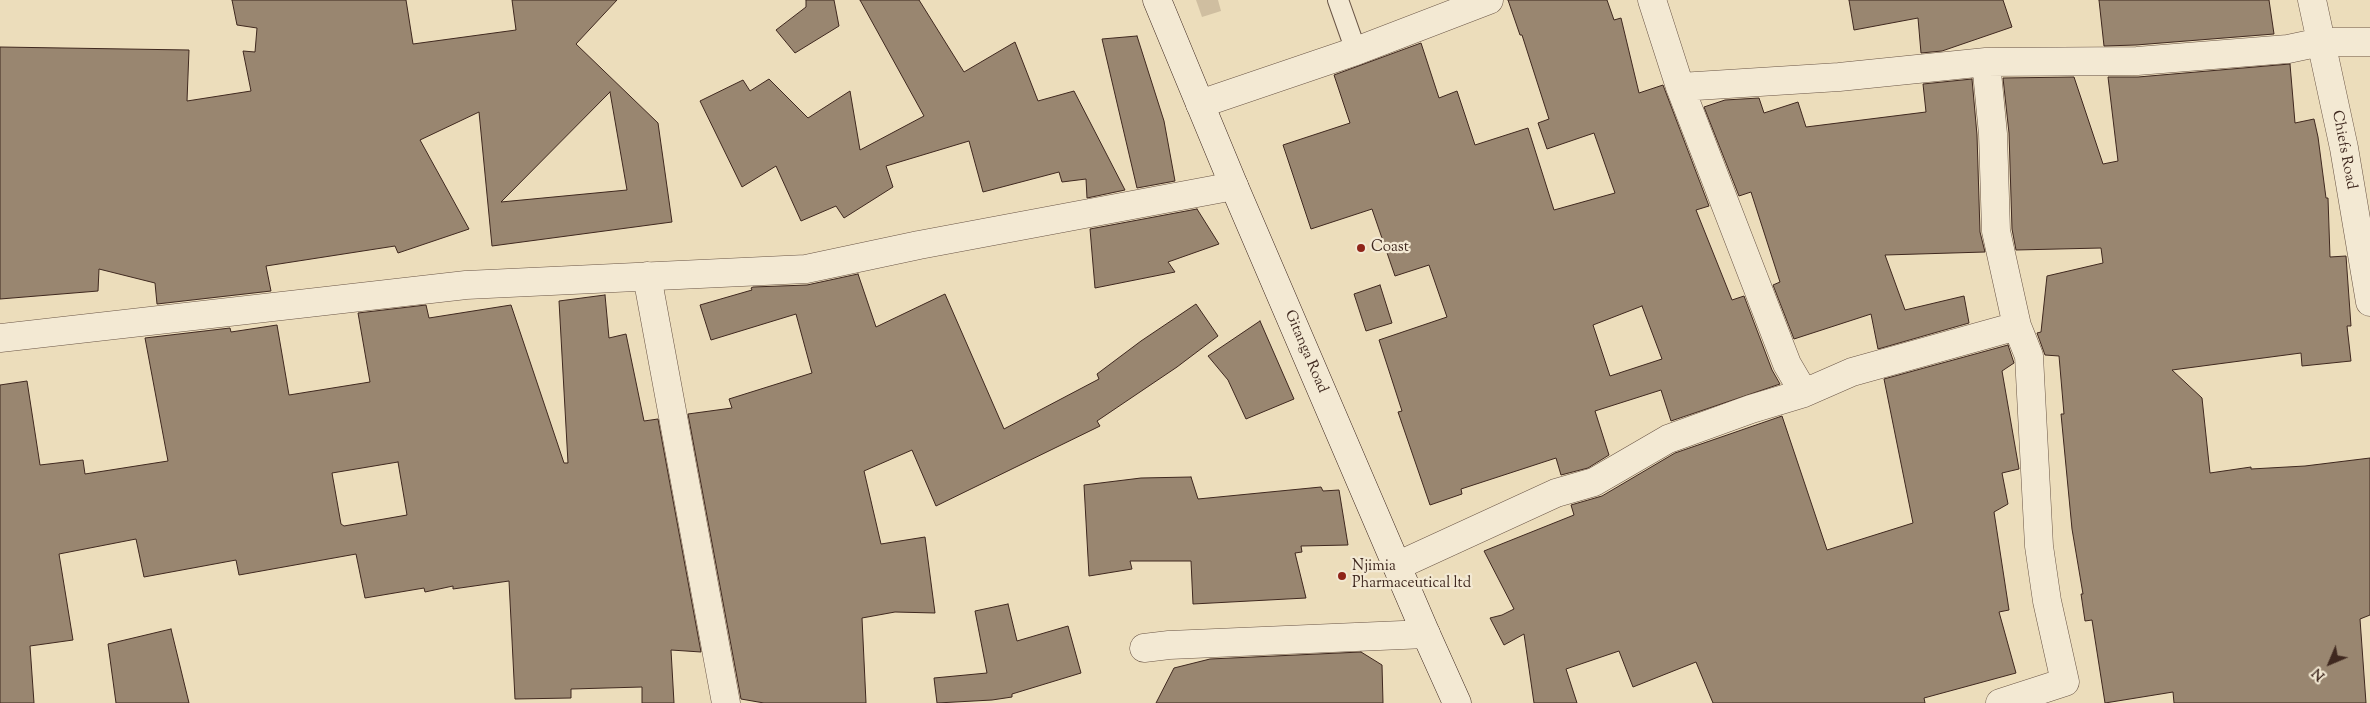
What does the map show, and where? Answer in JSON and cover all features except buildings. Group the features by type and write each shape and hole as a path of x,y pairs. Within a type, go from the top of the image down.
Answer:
{"street":[{"name":"Gitanga Road","path":"1157,0 1234,186 1457,703"},
{"path":"1200,104 1356,51 1489,0"},
{"path":"1652,0 1680,87 1787,364 1804,393"},
{"name":"Chiefs Road","path":"2312,0 2344,148 2370,302"},
{"path":"1680,87 1839,77 1986,62 2136,61 2288,49 2321,42 2370,42"},
{"path":"1986,62 1993,134 1996,231 2017,326 2029,356 2039,546 2051,619 2069,693 2000,703"},
{"path":"0,338 466,285 806,269 920,245 1234,186"},
{"path":"647,276 726,703"},
{"path":"1397,566 1556,493 1594,482 1668,439 1751,409 1804,393 1852,372 2017,326"},
{"path":"1144,648 1169,645 1426,634"}],"lane":[{"path":"1338,0 1356,51"}],"shaded area":[{"path":"1196,0 1218,0 1221,11 1202,17"}],"place":[{"name":"Coast","path":"1361,248"},
{"name":"Njimia Pharmaceutical ltd","path":"1342,576"}]}
